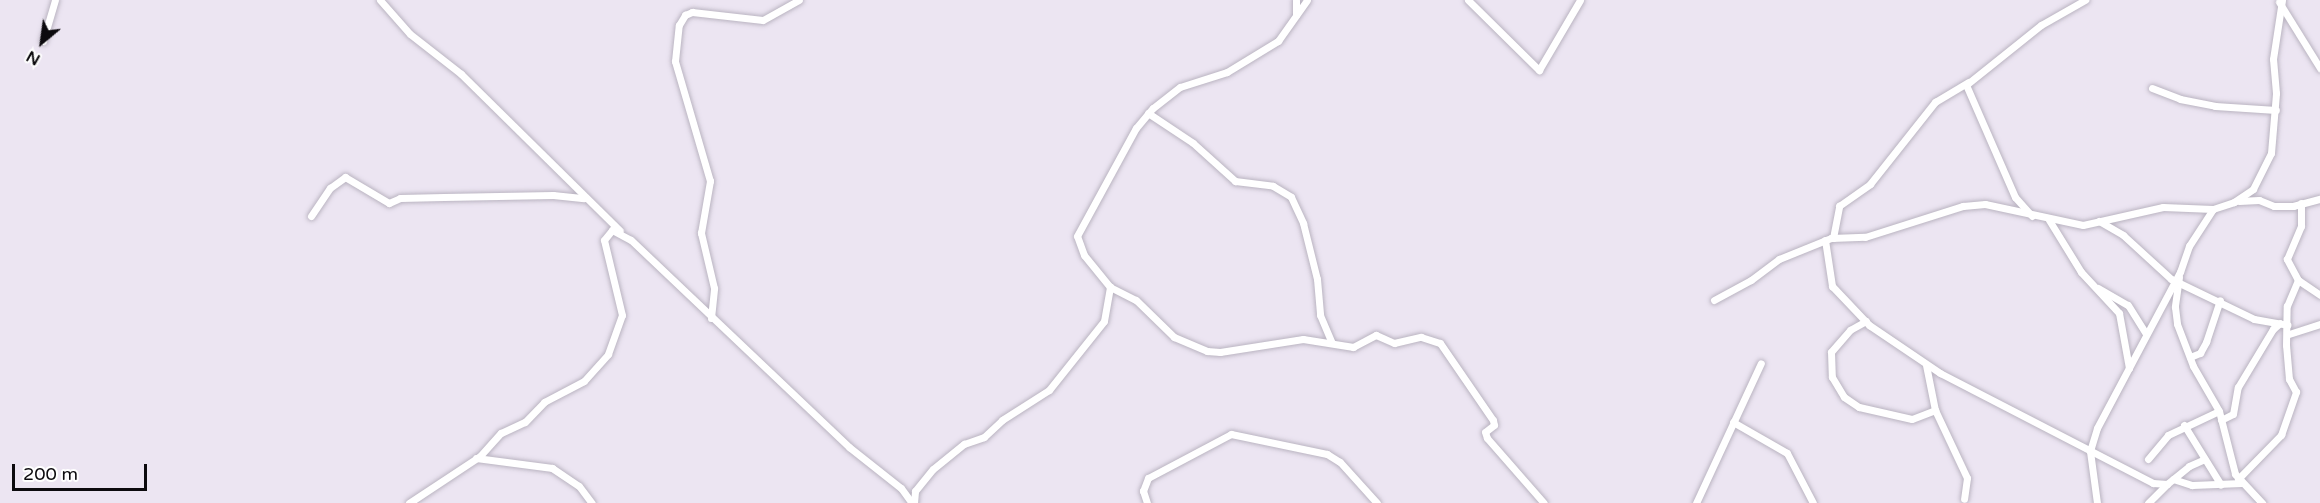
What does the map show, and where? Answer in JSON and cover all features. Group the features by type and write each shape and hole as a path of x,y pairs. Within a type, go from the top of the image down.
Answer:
{"street":[{"path":"43,41 55,0"},
{"path":"380,0 410,34 461,74 586,199 711,318 849,447 894,482 913,503"},
{"path":"711,318 714,288 701,233 710,181 675,61 679,25 685,15 692,12 763,21 799,0"},
{"path":"1296,0 1296,16"},
{"path":"1307,0 1278,41 1227,72 1180,87 1148,113 1113,166 1099,201 1077,236 1084,255 1110,287 1136,300 1166,331 1195,348 1220,352 1302,339 1353,346 1376,335 1394,343 1421,337 1440,343 1493,420 1494,425 1485,432 1487,438 1544,503"},
{"path":"1468,0 1539,70 1580,0"},
{"path":"2085,0 2041,25 1968,82 1935,102 1870,184 1839,206 1829,239 1832,286 1866,321 1926,365 2153,483 2167,484"},
{"path":"2280,1 2320,68"},
{"path":"2234,202 2253,189 2265,166 2273,141 2276,110 2273,59 2280,1"},
{"path":"1968,82 1970,99 2016,196 2032,216"},
{"path":"2152,88 2180,99 2215,106 2276,110"},
{"path":"1148,113 1193,143 1235,181 1273,186 1292,197 1303,223 1317,279 1320,315 1332,343"},
{"path":"311,216 329,190 345,177 388,203 400,198 553,195 586,199"},
{"path":"1714,300 1751,280 1779,259 1829,239 1865,237 1932,213 1974,204 2083,225 2172,206 2213,209 2252,199 2277,206 2320,199"},
{"path":"2301,203 2301,226 2287,259 2298,280 2320,295"},
{"path":"2097,503 2090,450 2106,407 2176,281 2189,246 2213,209"},
{"path":"2049,220 2077,266 2121,316 2129,368"},
{"path":"2099,220 2123,235 2176,281 2220,300 2253,319 2284,324"},
{"path":"409,503 476,458 501,432 525,422 544,402 584,381 608,354 618,334 622,306 604,240 610,230 622,232"},
{"path":"2173,479 2192,485 2222,485 2240,481 2286,425 2296,390 2289,379 2289,334 2284,324 2298,280"},
{"path":"2176,281 2175,317 2190,357 2218,411 2240,481 2262,503"},
{"path":"2095,286 2128,305 2146,334"},
{"path":"913,503 915,491 933,469 964,444 984,437 1002,420 1049,390 1104,321 1110,287"},
{"path":"2190,357 2206,342 2220,300"},
{"path":"1866,321 1850,330 1831,352 1832,377 1844,397 1859,407 1912,419 1935,410"},
{"path":"2221,420 2233,414 2238,387 2273,329 2284,324"},
{"path":"2289,334 2320,324"},
{"path":"1696,503 1761,363"},
{"path":"1926,365 1935,410 1967,478 1964,499"},
{"path":"2148,459 2164,439 2184,425 2218,411"},
{"path":"1732,422 1787,453 1813,503"},
{"path":"2184,425 2222,485"},
{"path":"1147,503 1143,491 1148,478 1231,434 1327,454 1340,462 1377,503"},
{"path":"476,458 552,468 579,486 592,503"},
{"path":"2148,503 2173,479 2205,459"}]}
